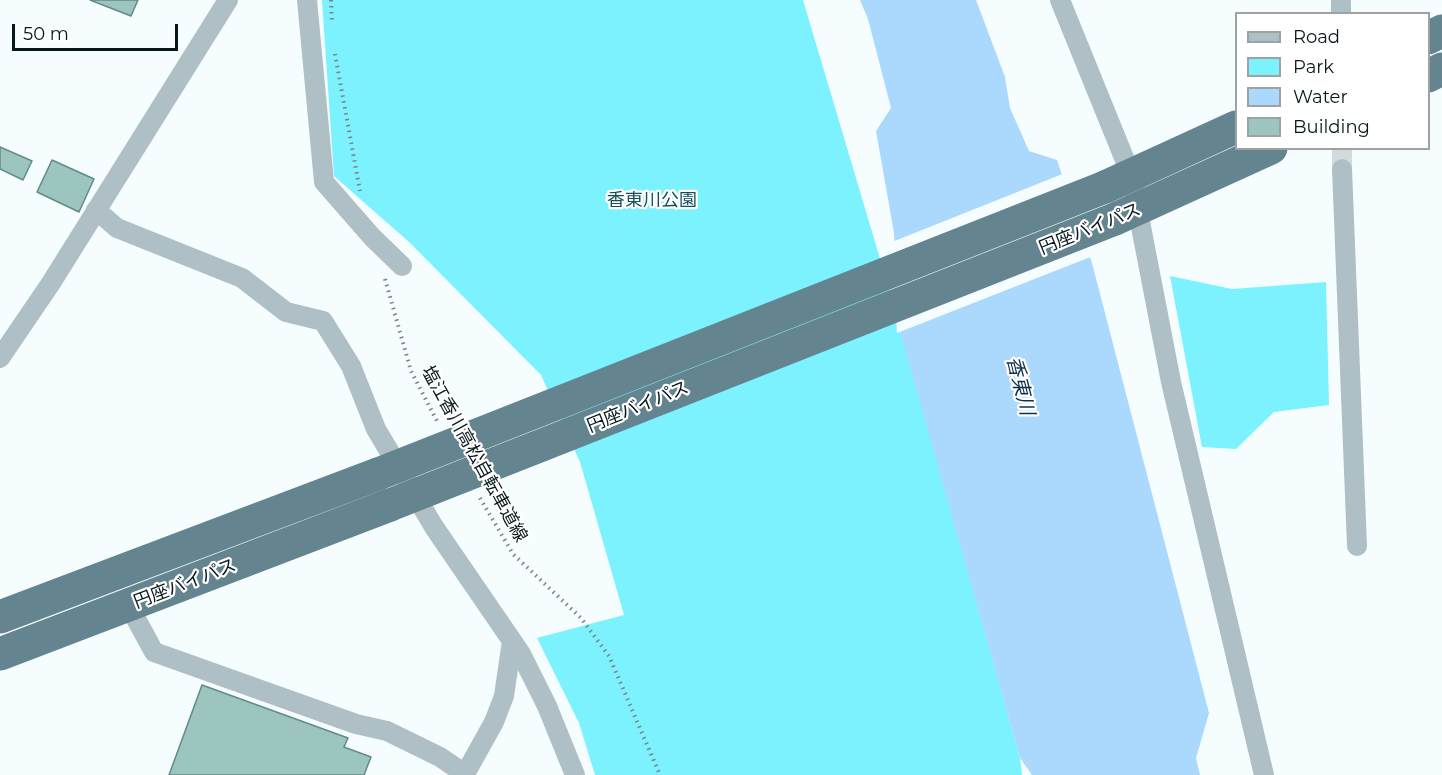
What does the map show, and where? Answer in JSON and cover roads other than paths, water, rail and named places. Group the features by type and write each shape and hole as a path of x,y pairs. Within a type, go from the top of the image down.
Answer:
{"highway":[{"name":"円座バイパス","path":"0,617 378,474 1118,181 1235,127"},
{"name":"円座バイパス","path":"0,654 390,505 1127,214 1267,150"}],"street":[{"path":"0,358 228,0"},
{"path":"307,0 324,182 372,237 402,266"},
{"path":"1060,0 1118,181 1172,382 1264,775"},
{"path":"1342,169 1357,546"},
{"path":"96,210 117,228 242,278 286,312 323,321 351,366 376,429 434,526 521,654 547,706 575,775"},
{"path":"129,606 154,652 356,724 387,731 440,757 465,774 494,722 504,696 512,641"}],"water":[{"name":"香東川","path":"860,0 976,0 1005,77 1010,108 1029,151 1057,160 1092,263 1209,713 1196,758 1200,775 1032,775 1020,758 899,328 894,233 876,131 891,108 868,19"}],"tunnel":[{"path":"1342,150 1342,169"}],"park label":[{"name":"香東川公園","path":"652,201"}]}
